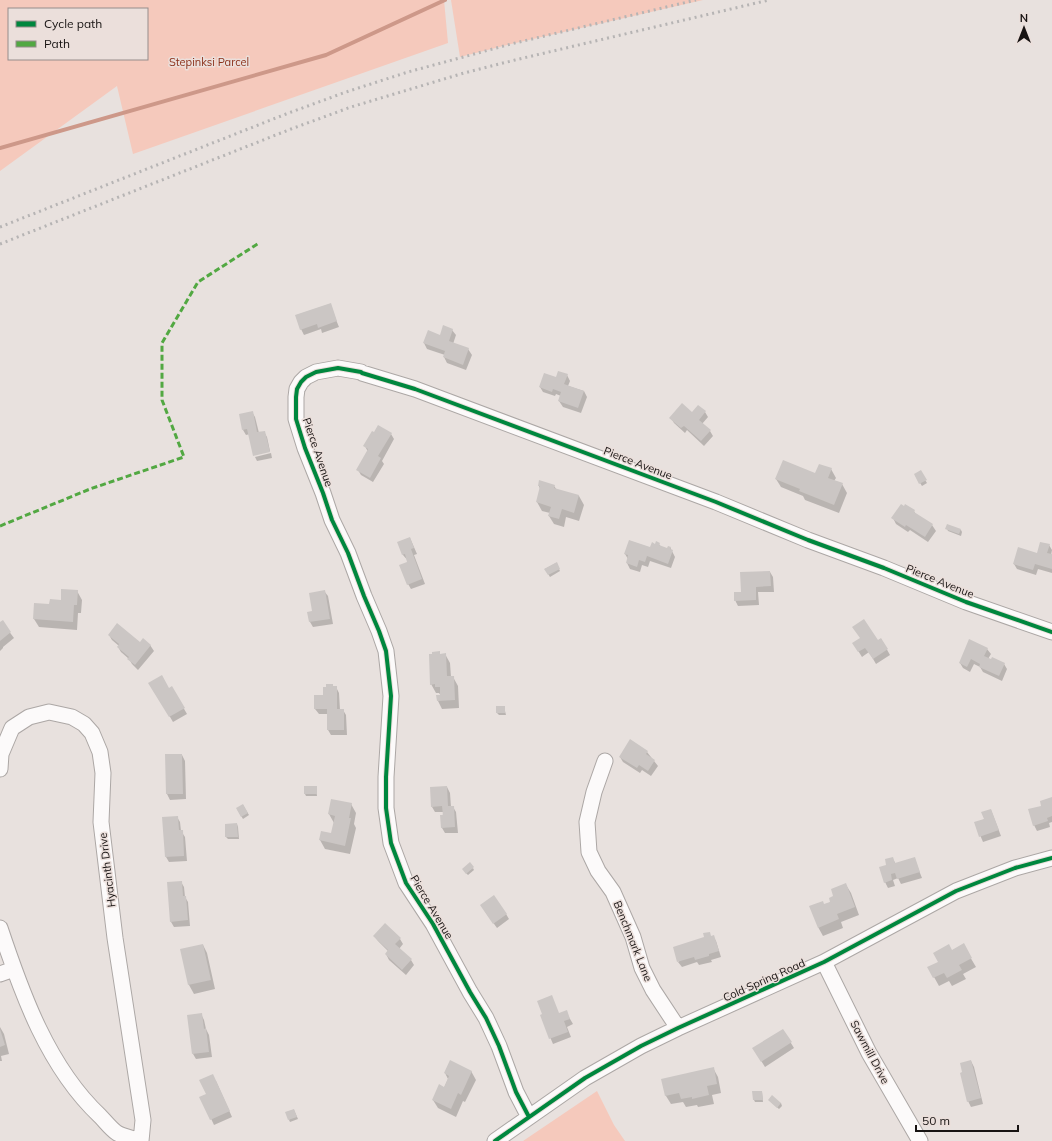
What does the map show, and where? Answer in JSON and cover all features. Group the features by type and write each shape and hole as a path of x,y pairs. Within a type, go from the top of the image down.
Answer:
{"street":[{"name":"Pierce Avenue","path":"528,1117 516,1092 499,1046 486,1018 433,924 406,883 391,843 386,808 386,777 391,696 386,651 348,553 332,520 323,492 305,448 296,419 297,389 306,377 316,372 338,368 361,372 415,389 716,502 966,602 1052,632"},
{"name":"Hyacinth Drive","path":"0,769 1,754 12,728 29,717 49,712 72,717 84,724 92,733 100,752 103,773 101,822 115,938 143,1120 141,1141 117,1133 87,1104 68,1080 7,971 0,928"},
{"name":"Benchmark Lane","path":"604,761 594,792 587,822 589,852 598,871 613,892 633,937 642,968 653,990 678,1028"},
{"name":"Cold Spring Road","path":"495,1141 585,1078 641,1046 824,962 956,891 1015,868 1052,858"},
{"name":"Sawmill Drive","path":"824,962 869,1053 920,1141"}],"green space":[{"name":"Stepinksi Parcel","path":"0,0 444,0 448,43 133,154 117,86 0,171"},
{"path":"451,0 703,0 460,57"},
{"path":"597,1091 614,1125 625,1141 523,1141"}],"building":[{"path":"331,303 337,321 318,328 317,324 300,330 295,315"},
{"path":"443,325 453,329 449,341 469,348 463,365 443,357 445,351 423,343 428,330 440,335"},
{"path":"558,371 568,374 564,384 584,391 578,408 558,401 561,392 553,389 552,392 539,387 544,373 556,377"},
{"path":"682,403 692,412 698,405 706,411 699,420 711,430 701,441 684,426 681,428 669,418"},
{"path":"253,411 257,432 265,431 270,452 253,456 247,429 242,430 239,414"},
{"path":"378,425 392,433 378,456 381,458 370,478 356,470 368,449 363,446 372,431 374,432"},
{"path":"783,460 815,473 819,464 832,468 828,478 843,483 834,505 799,491 800,489 775,479"},
{"path":"921,470 927,480 919,484 914,474"},
{"path":"539,480 555,485 554,488 579,495 574,513 562,509 559,519 548,516 551,507 536,502 540,486 538,486"},
{"path":"901,504 904,506 905,504 915,510 914,512 933,524 925,537 906,525 905,527 891,518"},
{"path":"947,524 961,529 959,534 945,529"},
{"path":"410,537 414,548 411,549 422,579 407,585 399,565 407,562 405,554 402,555 397,542"},
{"path":"629,540 650,547 652,542 655,544 656,541 660,543 659,545 667,548 668,546 671,547 670,549 673,550 668,564 647,556 645,562 639,560 637,567 626,563 628,555 624,554"},
{"path":"1040,542 1050,544 1047,553 1052,554 1052,569 1035,564 1033,570 1013,564 1018,547 1037,553"},
{"path":"557,562 560,569 548,575 544,569"},
{"path":"770,571 771,586 756,587 756,600 734,601 734,592 741,592 740,572"},
{"path":"61,589 78,590 77,605 74,605 73,622 33,619 34,603 49,604 50,599 61,600"},
{"path":"325,590 330,619 309,622 307,612 312,611 309,593"},
{"path":"864,619 878,640 881,638 888,649 873,659 865,648 858,652 852,643 860,638 852,627"},
{"path":"3,620 11,632 0,641 0,622"},
{"path":"117,623 140,642 143,638 151,645 135,665 127,659 129,657 117,647 119,644 108,635"},
{"path":"969,639 988,648 984,656 991,659 992,657 1005,663 999,676 979,667 980,664 971,659 967,667 959,663"},
{"path":"440,651 440,654 446,653 447,676 454,676 455,700 437,701 436,695 440,695 440,687 435,687 435,684 430,685 429,654"},
{"path":"162,675 169,688 172,686 185,708 169,717 148,683"},
{"path":"326,684 333,684 333,686 337,686 337,709 344,709 344,730 327,730 327,709 314,709 314,695 323,695 323,687 326,687"},
{"path":"496,706 505,706 505,713 496,713"},
{"path":"630,739 648,751 646,754 655,760 648,771 639,765 637,768 619,757"},
{"path":"165,754 182,754 183,794 166,794"},
{"path":"304,786 317,786 317,794 304,794"},
{"path":"447,786 448,806 454,806 455,827 441,828 440,815 443,815 442,806 431,807 430,787"},
{"path":"1052,797 1052,816 1047,818 1048,821 1033,826 1028,809 1041,806 1040,801"},
{"path":"331,799 352,803 349,818 351,818 345,846 319,840 321,831 331,833 335,816 328,814"},
{"path":"243,804 248,813 241,817 236,808"},
{"path":"991,809 999,830 979,837 974,822 984,819 981,812"},
{"path":"178,816 179,830 183,830 184,856 165,857 162,817"},
{"path":"237,823 238,837 225,837 225,824"},
{"path":"893,857 895,863 915,857 920,872 897,879 895,873 891,874 892,880 884,883 879,867 886,865 885,859"},
{"path":"470,862 474,867 466,874 462,869"},
{"path":"182,881 183,896 186,896 188,920 170,922 167,882"},
{"path":"846,883 855,907 837,914 839,919 818,928 809,906 823,901 824,904 830,902 829,898 833,896 831,889"},
{"path":"494,895 507,914 493,924 480,905"},
{"path":"385,923 401,938 395,944 412,959 402,970 385,954 388,950 373,936"},
{"path":"710,932 711,936 714,935 719,951 695,960 694,957 677,962 673,947 704,937 703,933"},
{"path":"964,943 972,958 959,965 962,970 947,978 944,973 933,978 927,967 938,962 933,953 949,944 952,950"},
{"path":"203,944 211,980 188,985 180,949"},
{"path":"552,995 559,1013 567,1010 570,1019 564,1021 568,1032 549,1039 540,1015 542,1014 537,1001"},
{"path":"202,1013 204,1029 206,1028 209,1052 192,1054 187,1015"},
{"path":"0,1029 5,1045 0,1047"},
{"path":"783,1029 792,1042 761,1062 752,1048"},
{"path":"450,1060 472,1071 461,1095 458,1093 451,1109 432,1100 439,1084 444,1087 449,1076 444,1073"},
{"path":"971,1060 981,1098 967,1102 960,1073 962,1072 960,1063"},
{"path":"714,1067 717,1084 707,1086 709,1095 692,1099 692,1097 681,1099 679,1093 665,1096 661,1079"},
{"path":"213,1074 230,1111 210,1120 199,1097 206,1094 199,1080"},
{"path":"752,1091 762,1091 763,1100 753,1100"},
{"path":"772,1095 781,1103 777,1108 768,1100"},
{"path":"294,1109 297,1117 288,1120 285,1112"}],"waterway":[{"path":"0,148 326,55 445,0"}],"railway":[{"path":"0,227 286,114 346,92 408,72 511,44 696,0"},
{"path":"0,244 291,129 351,107 464,73 769,0"}],"marked path":[{"path":"0,526 90,489 184,457 162,400 162,343 198,282 259,243"}],"cycle path":[{"path":"529,1117 516,1092 499,1046 486,1018 433,924 406,883 391,843 386,808 386,777 391,696 386,651 348,553 332,520 305,448 296,419 297,389 306,377 316,372 338,368 361,372 415,389 716,502 966,602 1052,632"},
{"path":"495,1141 585,1078 641,1046 824,962 956,891 1015,868 1052,858"}]}
